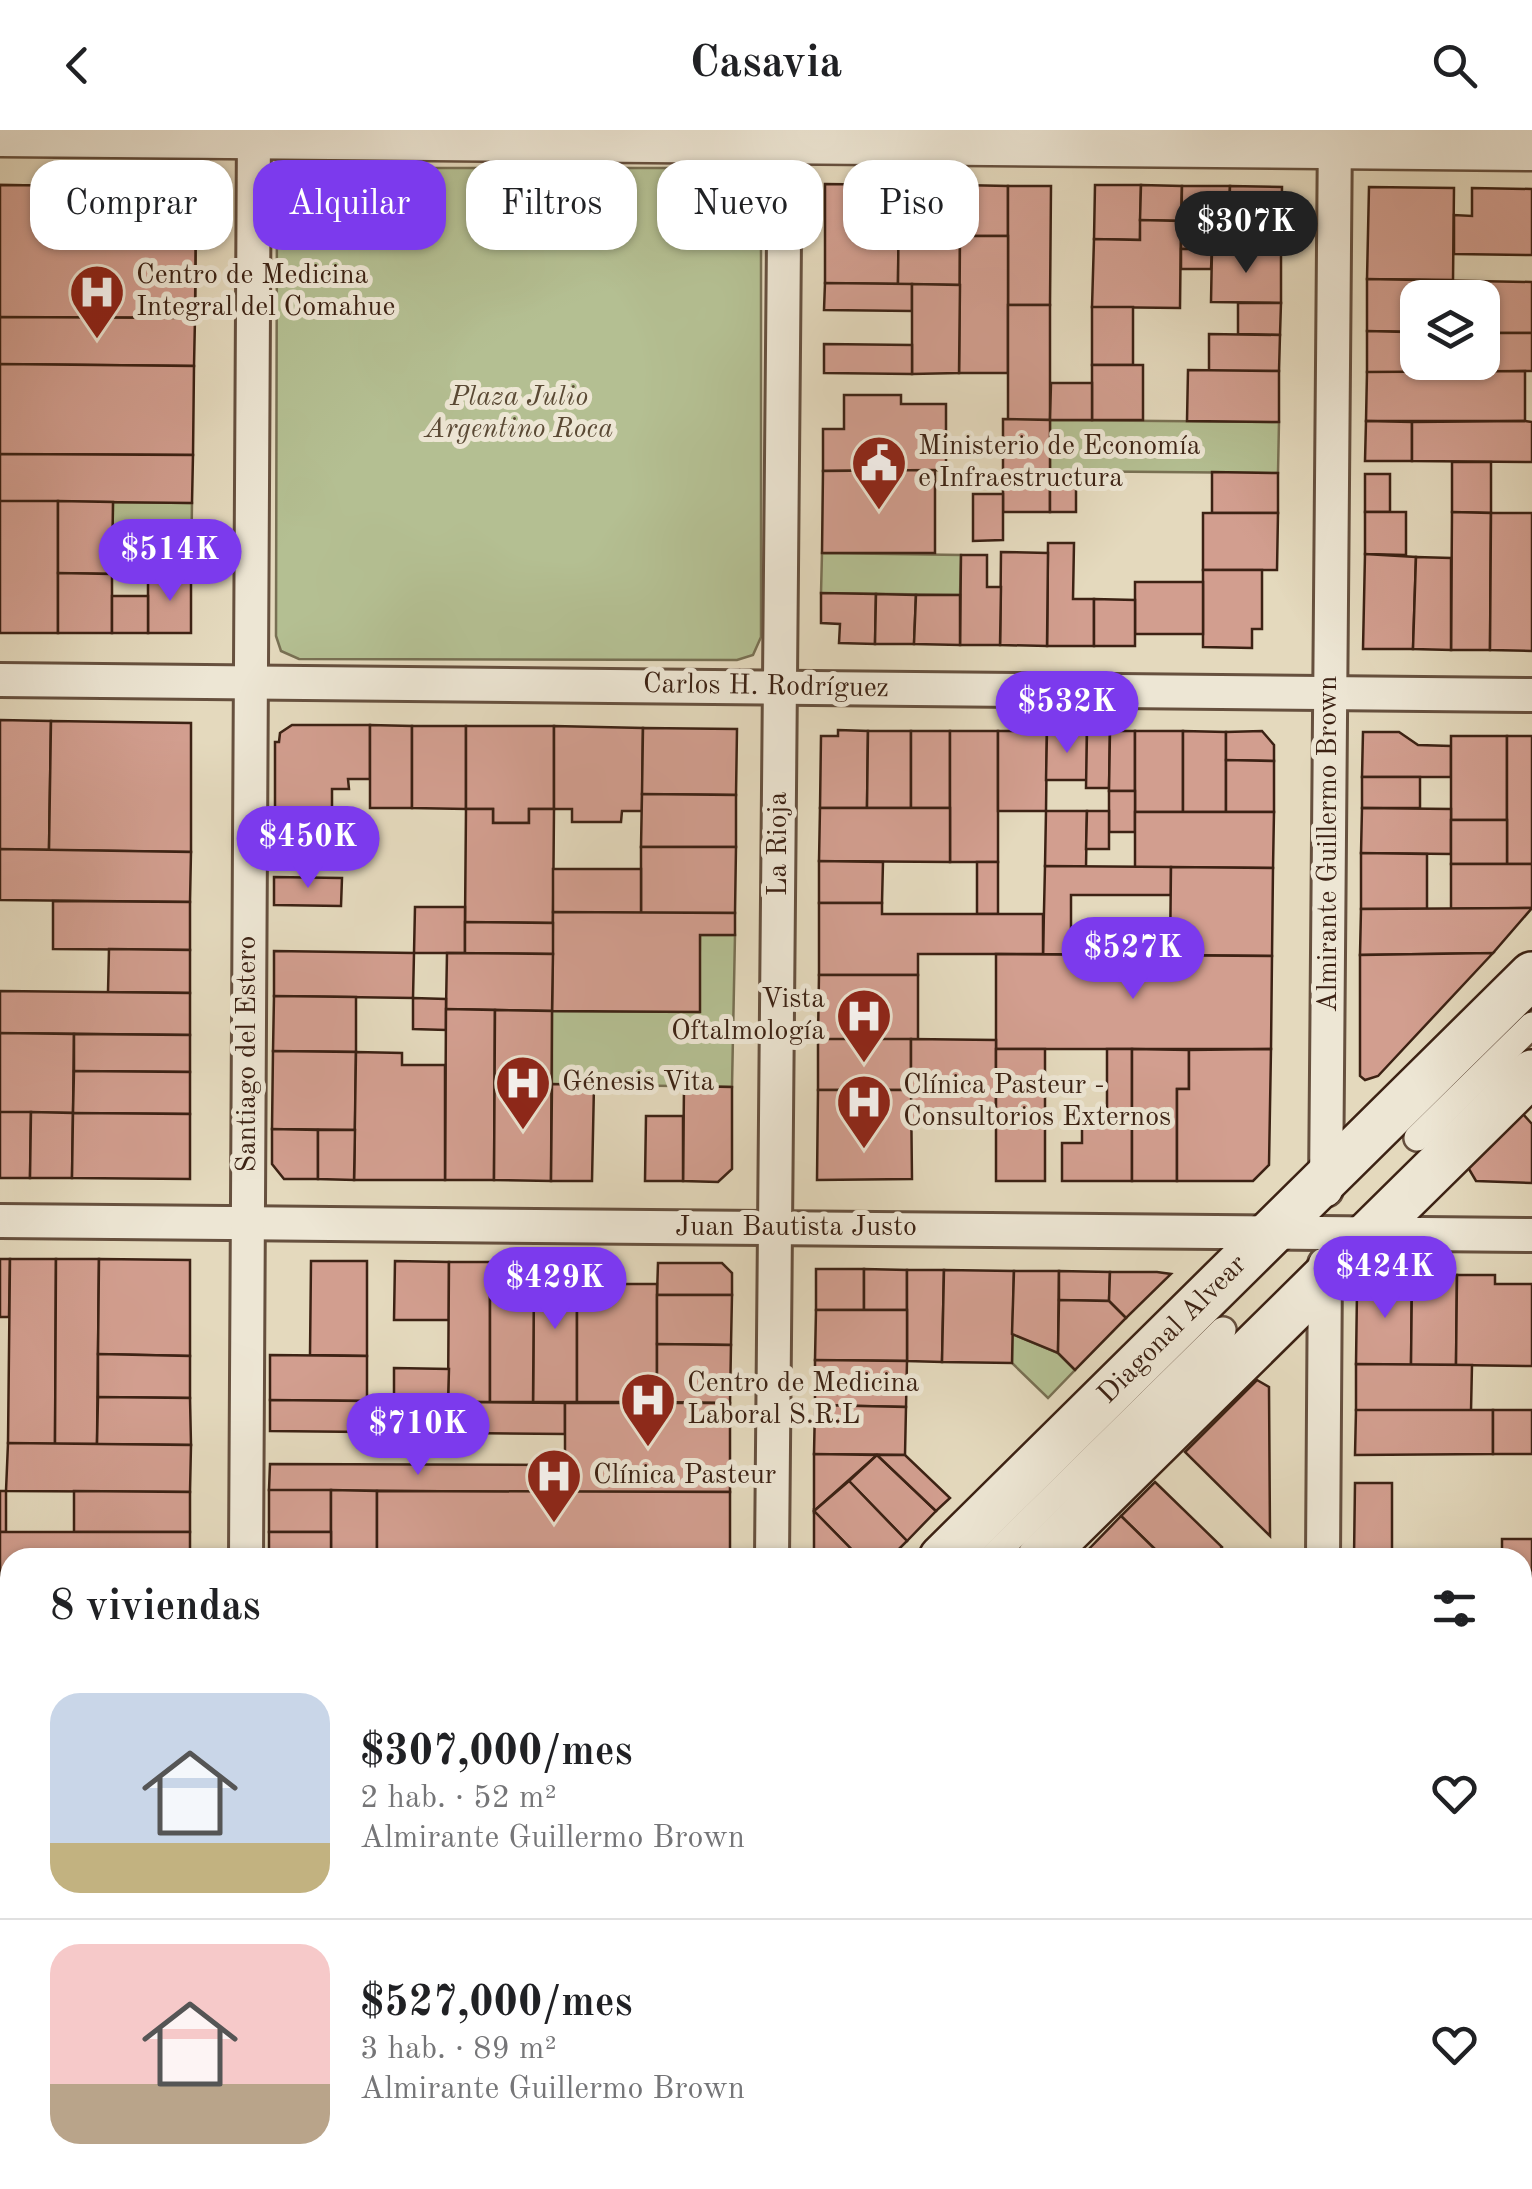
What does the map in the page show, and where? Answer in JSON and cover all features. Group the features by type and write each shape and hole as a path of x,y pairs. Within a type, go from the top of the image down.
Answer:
{"main road":[{"name":"Diagonal Alvear","path":"954,1548 1223,1329 1340,1248 1532,976"},
{"name":"Diagonal Alvear","path":"1048,1548 1223,1329 1271,1233 1326,1178 1417,1138 1532,1073"}],"street":[{"name":"Santiago del Estero","path":"246,1548 254,134"},
{"path":"0,136 1335,139 1532,150"},
{"name":"La Rioja","path":"772,1548 785,137"},
{"name":"Almirante Guillermo Brown","path":"1324,1548 1340,1248 1326,1178 1335,139"},
{"name":"Carlos H. Rodríguez","path":"0,680 1532,695"},
{"path":"1417,1138 1532,1025"},
{"name":"Juan Bautista Justo","path":"0,1221 1271,1233 1340,1248 1532,1235"},
{"path":"1001,1548 1223,1329"}],"green space":[{"name":"Plaza Julio Argentino Roca","path":"446,168 466,168 466,250 637,250 637,168 657,168 657,250 761,250 761,637 753,655 737,660 299,659 281,651 276,636 277,250 446,250"},
{"path":"1050,420 1279,422 1278,473 1050,471"},
{"path":"113,502 192,503 191,574 112,574"},
{"path":"822,553 961,555 960,595 821,593"},
{"path":"700,935 735,935 732,1087 552,1084 552,1011 699,1012"},
{"path":"1012,1334 1058,1353 1075,1370 1048,1398 1012,1363"}],"building":[{"path":"825,184 843,184 843,250 898,250 898,284 825,283"},
{"path":"0,185 30,185 30,240 0,240"},
{"path":"0,185 30,185 30,250 196,250 195,318 0,317"},
{"path":"979,185 1008,186 1008,236 979,236"},
{"path":"1095,185 1141,185 1140,240 1094,239"},
{"path":"1141,185 1182,186 1181,221 1140,220"},
{"path":"1008,186 1051,186 1050,305 1008,305"},
{"path":"1182,186 1230,186 1228,249 1181,249"},
{"path":"1230,186 1282,187 1281,250 1228,249"},
{"path":"1369,187 1454,188 1453,280 1367,279"},
{"path":"1472,188 1532,189 1532,255 1454,254 1454,215 1472,216"},
{"path":"1140,220 1181,221 1180,308 1092,307 1094,239 1140,240"},
{"path":"979,236 1008,236 1008,373 959,373 960,250 979,250"},
{"path":"1181,249 1212,249 1211,269 1181,269"},
{"path":"1212,249 1281,250 1281,303 1211,302"},
{"path":"92,250 196,250 195,318 91,317"},
{"path":"898,250 960,250 960,285 898,284"},
{"path":"1367,279 1422,280 1400,280 1400,332 1367,331"},
{"path":"1500,281 1532,282 1532,333 1500,333"},
{"path":"825,283 912,284 912,311 824,310"},
{"path":"912,284 960,285 959,373 912,374"},
{"path":"1238,303 1281,303 1280,335 1238,334"},
{"path":"1008,305 1050,305 1050,420 1008,420"},
{"path":"1092,307 1133,307 1133,365 1092,365"},
{"name":"Centro de Medicina Integral del Comahue","path":"0,317 195,318 194,366 0,364"},
{"path":"1367,331 1400,332 1400,373 1367,372"},
{"path":"1500,333 1532,333 1532,371 1500,371"},
{"path":"1209,334 1280,335 1279,371 1209,371"},
{"path":"824,344 912,345 912,374 824,373"},
{"path":"0,364 194,366 193,455 0,454"},
{"path":"1092,365 1143,365 1143,420 1092,420"},
{"path":"1188,370 1279,371 1279,422 1187,421"},
{"path":"1500,371 1525,371 1525,421 1366,421 1367,372 1400,372 1400,380 1500,380"},
{"path":"1051,383 1092,383 1092,420 1050,420"},
{"path":"844,395 901,395 901,404 946,404 946,470 823,471 823,429 844,429"},
{"path":"1003,419 1050,420 1050,512 1003,512"},
{"path":"1366,421 1412,422 1412,461 1365,461"},
{"path":"1412,422 1532,422 1532,462 1412,461"},
{"path":"0,454 193,455 192,503 0,501"},
{"path":"1452,462 1491,462 1491,513 1452,512"},
{"name":"Ministerio de Economía e Infraestructura","path":"935,470 935,553 822,553 823,471"},
{"path":"1050,471 1076,471 1076,512 1050,512"},
{"path":"1212,472 1278,473 1278,513 1212,513"},
{"path":"1365,474 1390,474 1390,512 1365,512"},
{"path":"973,494 1003,494 1003,540 973,541"},
{"path":"0,501 58,501 58,633 0,633"},
{"path":"58,501 113,502 112,574 58,573"},
{"path":"1365,512 1406,512 1406,555 1365,554"},
{"path":"1452,512 1491,513 1490,650 1451,650"},
{"path":"1203,513 1278,513 1277,570 1203,570"},
{"path":"1491,513 1532,513 1532,651 1490,650"},
{"path":"1048,543 1074,543 1073,599 1094,599 1094,646 1047,646"},
{"path":"1001,552 1048,553 1047,646 1000,645"},
{"path":"1365,554 1416,557 1413,649 1363,649"},
{"path":"961,555 987,555 987,587 1001,587 1000,645 960,645"},
{"path":"1416,557 1451,558 1451,650 1413,649"},
{"path":"1203,570 1262,570 1262,629 1252,629 1252,648 1203,647"},
{"path":"58,573 112,574 112,633 58,633"},
{"path":"148,574 191,574 191,633 148,633"},
{"path":"1135,582 1203,582 1203,634 1135,634"},
{"path":"821,593 876,594 875,644 839,643 840,624 821,623"},
{"path":"876,594 916,595 914,644 875,644"},
{"path":"916,595 960,595 960,645 914,644"},
{"path":"112,596 148,596 148,633 112,633"},
{"path":"1094,599 1135,600 1135,646 1094,646"},
{"path":"0,720 51,721 49,850 0,849"},
{"path":"51,721 191,723 191,852 49,850"},
{"path":"292,725 370,725 370,779 348,779 349,789 332,789 332,808 275,807 275,742"},
{"path":"370,725 412,726 412,808 370,808"},
{"path":"412,726 466,726 466,809 412,808"},
{"path":"466,726 554,726 554,809 529,809 529,823 493,823 493,809 466,809"},
{"path":"554,726 643,728 642,811 622,811 621,822 572,822 572,809 554,809"},
{"path":"643,728 737,729 736,795 642,794"},
{"path":"838,730 868,731 867,808 820,808 821,736 838,736"},
{"path":"868,731 911,731 911,808 867,808"},
{"path":"911,731 950,731 950,808 911,808"},
{"path":"950,731 998,731 998,862 950,862"},
{"path":"998,731 1047,731 1046,811 998,811"},
{"path":"1047,731 1087,731 1087,780 1046,780"},
{"path":"1087,731 1110,731 1109,788 1086,788"},
{"path":"1110,731 1135,731 1135,791 1109,791"},
{"path":"1135,731 1183,731 1183,812 1135,812"},
{"path":"1183,731 1226,732 1226,812 1183,812"},
{"path":"1262,731 1274,745 1274,761 1226,760 1226,732"},
{"path":"1363,732 1399,732 1418,745 1451,746 1451,777 1362,777"},
{"path":"1451,736 1507,736 1507,820 1451,820"},
{"path":"1507,736 1532,736 1532,864 1507,864"},
{"path":"1226,760 1274,761 1274,812 1226,812"},
{"path":"1362,777 1420,777 1420,808 1362,808"},
{"path":"1109,791 1135,791 1135,832 1109,832"},
{"path":"642,794 736,795 736,847 641,847"},
{"path":"820,808 950,808 950,862 819,861"},
{"path":"1362,808 1451,809 1451,854 1361,853"},
{"path":"466,809 493,809 493,823 529,823 529,809 554,809 553,923 465,922"},
{"path":"1046,811 1087,811 1086,867 1045,866"},
{"path":"1087,811 1109,811 1109,849 1086,849"},
{"path":"1135,812 1274,812 1273,868 1135,867"},
{"path":"1451,820 1507,820 1507,864 1451,864"},
{"path":"641,847 736,847 735,913 641,913"},
{"path":"0,849 191,852 190,902 0,900"},
{"path":"1361,853 1427,854 1427,909 1361,909"},
{"path":"819,861 883,862 882,903 819,903"},
{"path":"977,862 998,862 998,914 977,914"},
{"path":"1451,864 1532,864 1532,908 1451,909"},
{"path":"1045,866 1171,867 1171,895 1071,895 1071,933 1170,933 1170,955 1043,954"},
{"path":"1171,867 1273,868 1272,956 1170,955"},
{"path":"553,869 641,869 641,913 553,912"},
{"path":"274,877 342,878 341,906 274,905"},
{"path":"53,901 190,902 190,950 53,949"},
{"path":"819,903 882,903 882,914 1043,914 1043,954 918,954 918,975 819,975"},
{"path":"415,907 465,907 465,953 414,953"},
{"path":"1532,908 1493,953 1360,955 1361,909"},
{"path":"553,912 735,913 735,935 700,935 700,1012 552,1011"},
{"path":"465,922 553,923 553,954 465,953"},
{"path":"109,949 190,950 190,993 108,992"},
{"path":"274,951 414,953 413,998 274,996"},
{"path":"447,953 553,954 552,1011 446,1009"},
{"path":"1493,953 1378,1076 1365,1080 1360,1076 1360,955"},
{"path":"996,954 1272,956 1271,1049 996,1049"},
{"path":"819,975 918,975 918,1040 818,1039"},
{"path":"0,991 190,993 190,1035 0,1033"},
{"path":"274,996 356,997 356,1052 273,1051"},
{"path":"413,998 446,999 446,1030 413,1029"},
{"path":"446,1009 495,1010 494,1180 445,1180"},
{"name":"Génesis Vita","path":"495,1010 552,1011 551,1181 494,1180"},
{"path":"0,1033 74,1034 73,1113 0,1112"},
{"path":"74,1034 190,1035 190,1072 74,1071"},
{"name":"Vista Oftalmología","path":"818,1039 911,1039 911,1090 818,1090"},
{"path":"911,1039 996,1040 996,1123 911,1123"},
{"path":"996,1049 1045,1049 1045,1181 996,1181"},
{"path":"1107,1049 1132,1049 1132,1181 1062,1181 1062,1143 1082,1143 1082,1123 1107,1123"},
{"path":"1132,1049 1189,1050 1189,1089 1177,1089 1177,1181 1132,1181"},
{"path":"1271,1049 1269,1165 1253,1181 1177,1181 1177,1089 1189,1089 1189,1050"},
{"path":"273,1051 356,1052 355,1130 272,1129"},
{"path":"356,1052 402,1053 402,1065 445,1065 445,1180 354,1180"},
{"path":"74,1071 190,1072 190,1114 73,1113"},
{"path":"552,1084 594,1085 592,1181 551,1181"},
{"path":"684,1086 732,1087 732,1169 718,1182 683,1181"},
{"name":"Clínica Pasteur - Consultorios Externos","path":"818,1090 911,1090 912,1179 817,1180"},
{"path":"0,1112 31,1112 30,1178 0,1178"},
{"path":"31,1112 73,1113 72,1178 30,1178"},
{"path":"73,1113 190,1114 190,1179 72,1178"},
{"path":"1522,1113 1532,1124 1532,1183 1476,1181 1466,1164"},
{"path":"646,1116 683,1116 683,1181 645,1181"},
{"path":"272,1129 318,1130 318,1179 284,1179 272,1164"},
{"path":"318,1130 355,1130 354,1180 318,1179"},
{"path":"0,1259 10,1259 9,1317 0,1317"},
{"path":"10,1259 56,1259 55,1444 8,1443"},
{"path":"56,1259 99,1259 97,1444 55,1444"},
{"path":"99,1259 190,1260 190,1356 98,1354"},
{"path":"311,1261 367,1261 367,1356 310,1355"},
{"path":"395,1261 449,1262 449,1320 394,1320"},
{"path":"449,1262 490,1262 490,1402 448,1402"},
{"path":"534,1262 577,1262 577,1402 533,1402"},
{"path":"658,1263 722,1263 732,1273 732,1295 657,1295"},
{"path":"816,1269 864,1269 864,1310 816,1310"},
{"path":"864,1269 907,1270 907,1310 864,1310"},
{"path":"907,1270 944,1270 942,1362 907,1361"},
{"path":"944,1270 1014,1271 1012,1363 942,1362"},
{"path":"1014,1271 1059,1271 1058,1353 1012,1334"},
{"path":"1059,1271 1110,1272 1109,1301 1059,1300"},
{"path":"1110,1272 1171,1274 1126,1318 1109,1301"},
{"path":"490,1275 534,1276 533,1402 490,1402"},
{"path":"1372,1275 1412,1275 1411,1365 1356,1364 1357,1291"},
{"path":"1412,1275 1457,1275 1456,1365 1411,1365"},
{"path":"1457,1275 1495,1275 1495,1284 1532,1284 1532,1366 1456,1365"},
{"path":"577,1284 657,1284 657,1402 577,1402"},
{"path":"657,1295 732,1295 731,1345 657,1344"},
{"path":"1059,1300 1109,1301 1126,1318 1075,1370 1058,1353"},
{"path":"816,1310 907,1310 907,1361 815,1360"},
{"path":"657,1344 731,1345 730,1403 657,1402"},
{"path":"98,1354 190,1356 190,1398 98,1397"},
{"path":"270,1355 367,1356 367,1401 270,1400"},
{"path":"815,1360 907,1361 906,1407 815,1405"},
{"path":"1356,1364 1472,1365 1471,1411 1356,1410"},
{"path":"394,1368 449,1369 448,1402 394,1401"},
{"path":"1257,1380 1269,1387 1270,1536 1185,1452"},
{"path":"98,1397 190,1398 191,1445 97,1444"},
{"path":"270,1400 565,1403 565,1434 270,1431"},
{"name":"Centro de Medicina Laboral S.R.L","path":"565,1403 730,1403 730,1492 565,1492"},
{"path":"815,1405 906,1407 905,1455 814,1454"},
{"path":"1356,1410 1493,1410 1493,1454 1355,1455"},
{"path":"1493,1410 1532,1410 1532,1454 1493,1454"},
{"path":"8,1443 191,1445 190,1492 6,1491"},
{"path":"814,1454 877,1455 814,1511"},
{"path":"877,1455 936,1511 907,1541 849,1481"},
{"path":"877,1455 905,1455 950,1498 936,1511"},
{"path":"270,1464 565,1465 565,1492 269,1490"},
{"path":"849,1481 907,1541 900,1548 850,1548 814,1511"},
{"path":"1155,1482 1222,1547 1154,1548 1121,1516"},
{"path":"1355,1483 1392,1483 1392,1548 1354,1548"},
{"path":"269,1490 331,1490 331,1532 269,1532"},
{"path":"331,1490 377,1491 377,1548 331,1548"},
{"path":"0,1491 6,1491 6,1532 0,1532"},
{"path":"74,1491 190,1492 190,1532 74,1532"},
{"name":"Clínica Pasteur","path":"377,1491 730,1492 730,1548 377,1548"},
{"path":"814,1511 850,1548 814,1548"},
{"path":"1121,1516 1154,1548 1090,1548"},
{"path":"0,1532 190,1532 190,1548 0,1548"},
{"path":"269,1532 331,1532 331,1548 269,1548"},
{"path":"1502,1539 1532,1539 1532,1548 1502,1548"}],"place":[{"name":"Centro de Medicina Integral del Comahue","path":"97,341"},
{"name":"Ministerio de Economía e Infraestructura","path":"879,512"},
{"name":"Vista Oftalmología","path":"864,1065"},
{"name":"Génesis Vita","path":"523,1132"},
{"name":"Clínica Pasteur - Consultorios Externos","path":"864,1151"},
{"name":"Centro de Medicina Laboral S.R.L","path":"648,1449"},
{"name":"Clínica Pasteur","path":"554,1525"}]}
